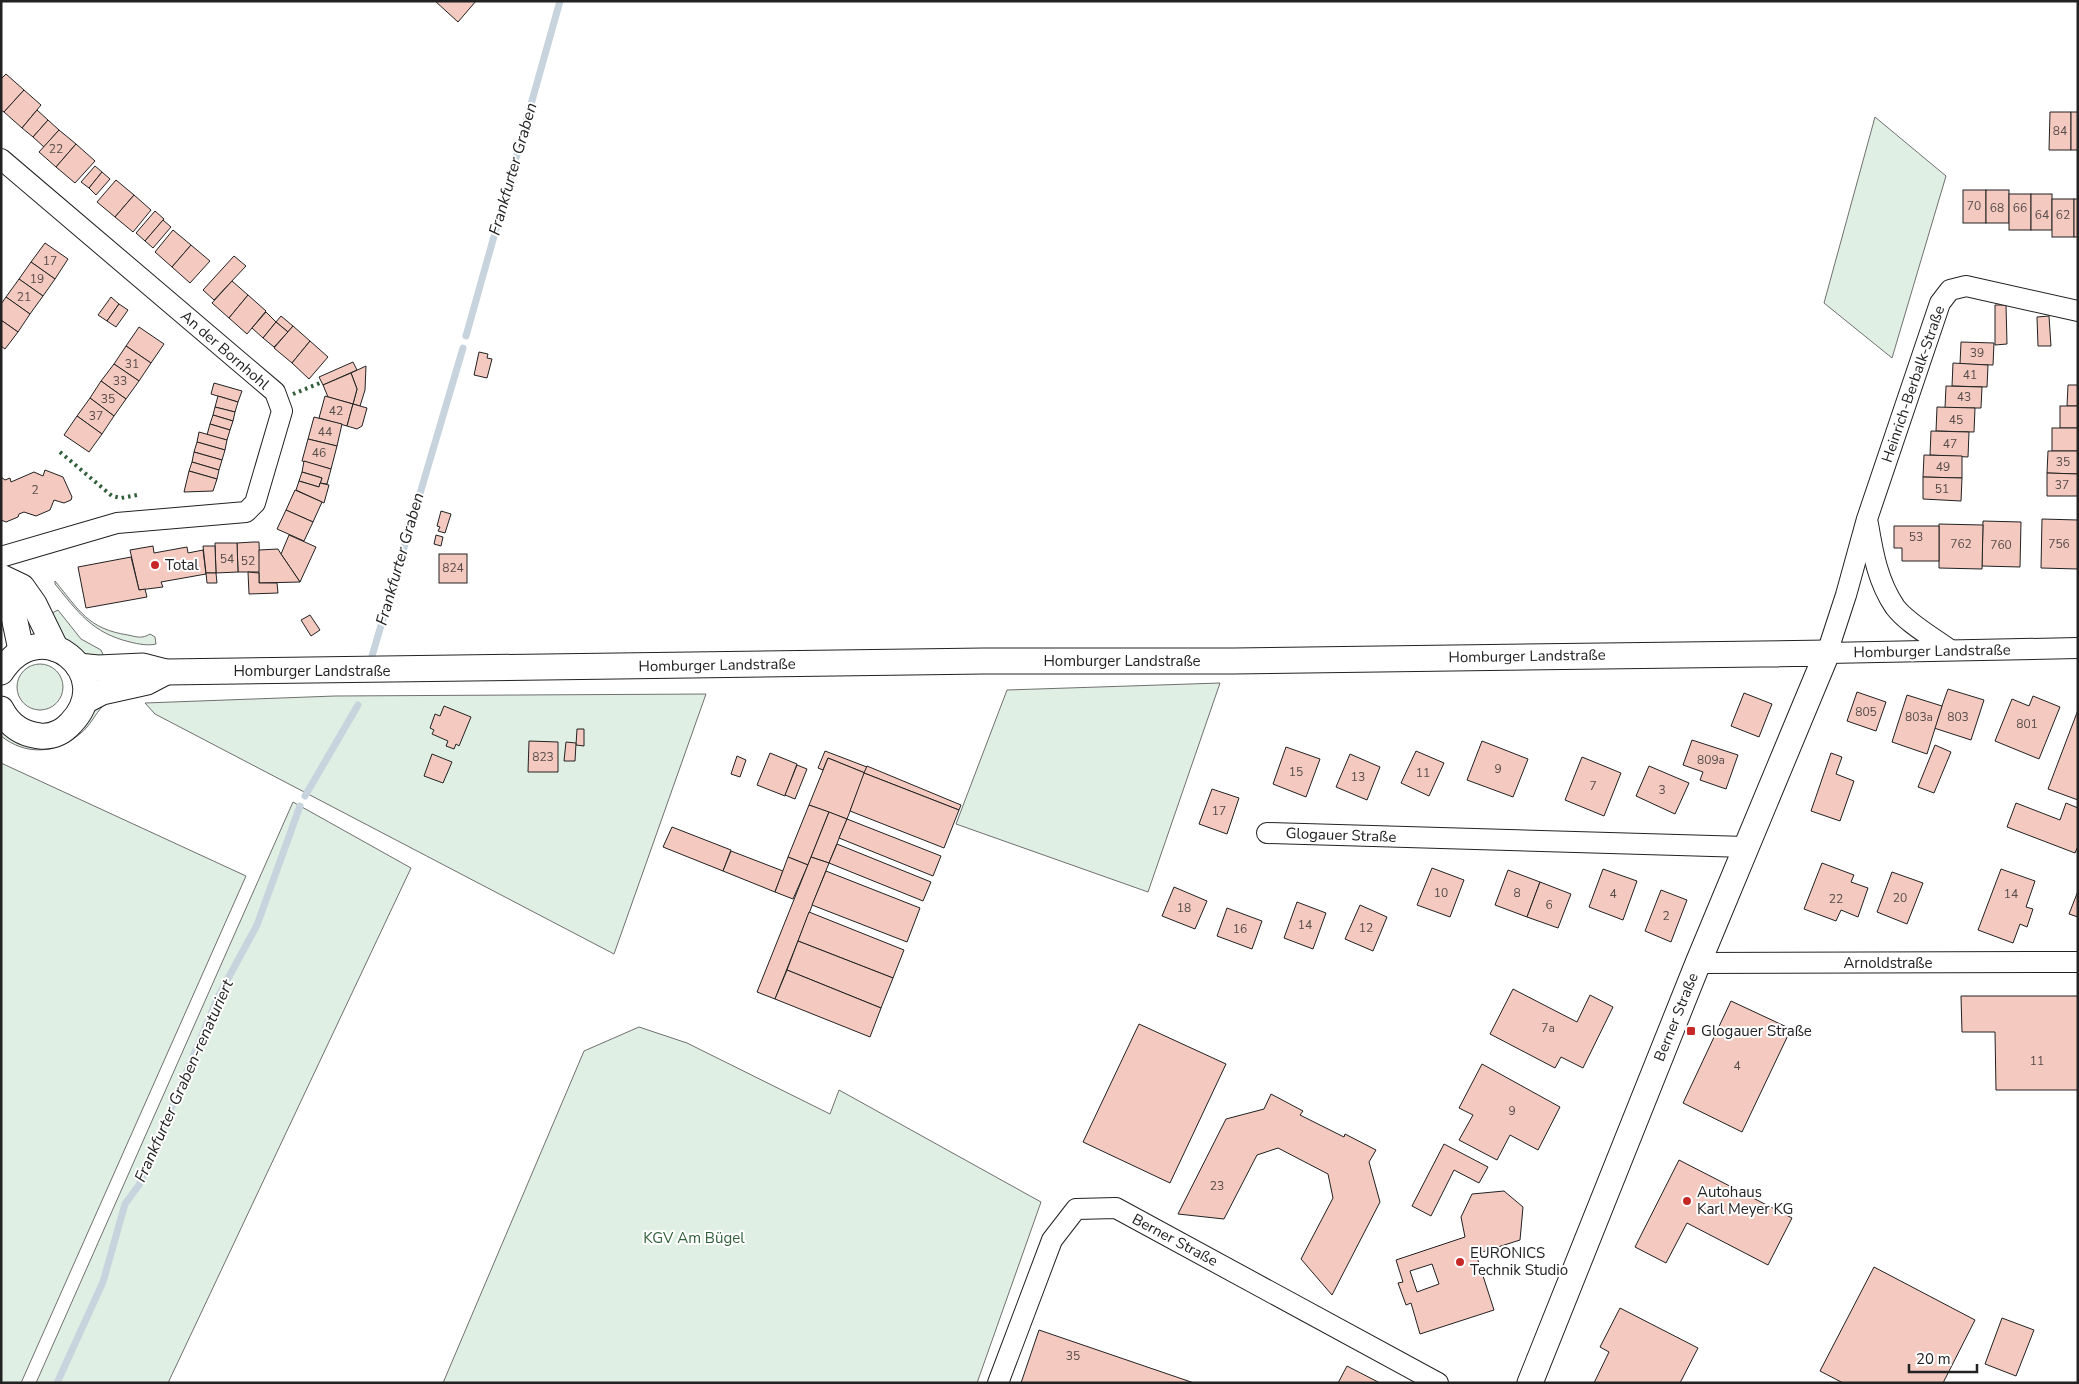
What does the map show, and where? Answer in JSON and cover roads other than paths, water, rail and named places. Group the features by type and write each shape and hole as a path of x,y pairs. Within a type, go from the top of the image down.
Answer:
{"street":[{"name":"An der Bornhohl","path":"1,158 275,392 282,411 255,503 246,512 117,523 1,557"},
{"name":"Heinrich-Berbalk-Straße","path":"1827,653 1846,595 1867,519 1940,302 1950,290 1966,286 2078,311"},
{"name":"Heinrich-Berbalk-Straße","path":"1867,519 1876,568 1896,608 1908,620 1950,650"},
{"path":"1,577 22,587 34,604 56,649"},
{"path":"1,584 13,612 21,650"},
{"path":"1,672 9,659 21,650 33,646 56,649 68,656 78,666 84,677 86,687 82,710 67,727 57,734 43,736 29,734 16,728 6,718 1,709"},
{"name":"Homburger Landstraße","path":"78,666 98,668 143,666 166,672 984,661 1234,661 2078,648"},
{"name":"Berner Straße","path":"1530,1383 1698,963 1827,653"},
{"name":"Homburger Landstraße","path":"85,701 102,692 147,682 166,672"},
{"name":"Glogauer Straße","path":"1266,833 1746,847"},
{"name":"Arnoldstraße","path":"1698,963 2078,962"},
{"name":"Berner Straße","path":"998,1383 1052,1240 1076,1209 1116,1208 1438,1383"}],"waterway":[{"name":"Frankfurter Graben","path":"466,336 560,1"},
{"name":"Frankfurter Graben","path":"372,656 463,348"},
{"name":"Frankfurter Graben","path":"305,796 358,705"},
{"name":"Frankfurter Graben-renaturiert","path":"57,1383 103,1282 125,1204 139,1185 218,997 257,925 300,806"}],"place":[{"name":"Total","path":"155,565"},
{"name":"Glogauer Straße","path":"1691,1031"},
{"name":"Autohaus Karl Meyer KG","path":"1687,1201"},
{"name":"EURONICS Technik Studio","path":"1460,1262"}],"park label":[{"name":"KGV Am Bügel","path":"694,1238"}]}
